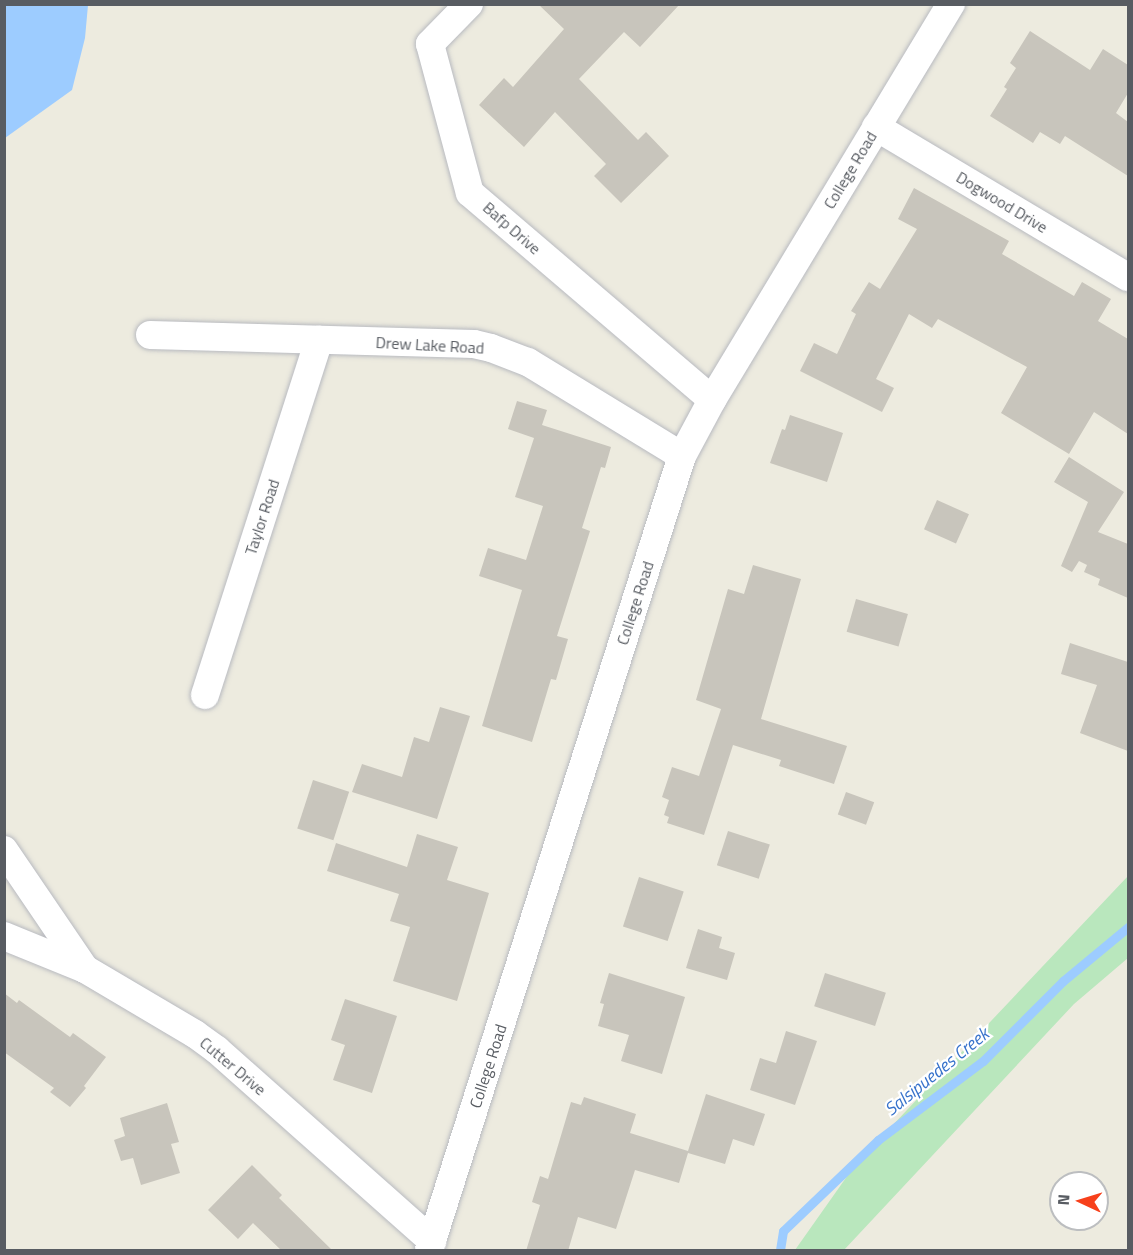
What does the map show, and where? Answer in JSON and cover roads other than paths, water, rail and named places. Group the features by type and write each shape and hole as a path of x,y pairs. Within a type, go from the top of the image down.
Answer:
{"street":[{"name":"Bafp Drive","path":"469,4 430,44 470,193 712,400"},
{"name":"College Road","path":"431,1246 682,456 712,400 951,4"},
{"name":"Dogwood Drive","path":"876,127 1128,277"},
{"name":"Drew Lake Road","path":"150,335 474,344 528,362 682,456"},
{"name":"Taylor Road","path":"205,695 319,340"},
{"path":"4,850 85,969"},
{"name":"Cutter Drive","path":"4,936 85,969 160,1012 217,1050 431,1246"}],"water":[{"path":"5,4 88,5 85,38 72,90 5,138"}],"waterway":[{"name":"Salsipuedes Creek","path":"780,1250 783,1231 878,1140 983,1061 1063,981 1128,927"}]}
